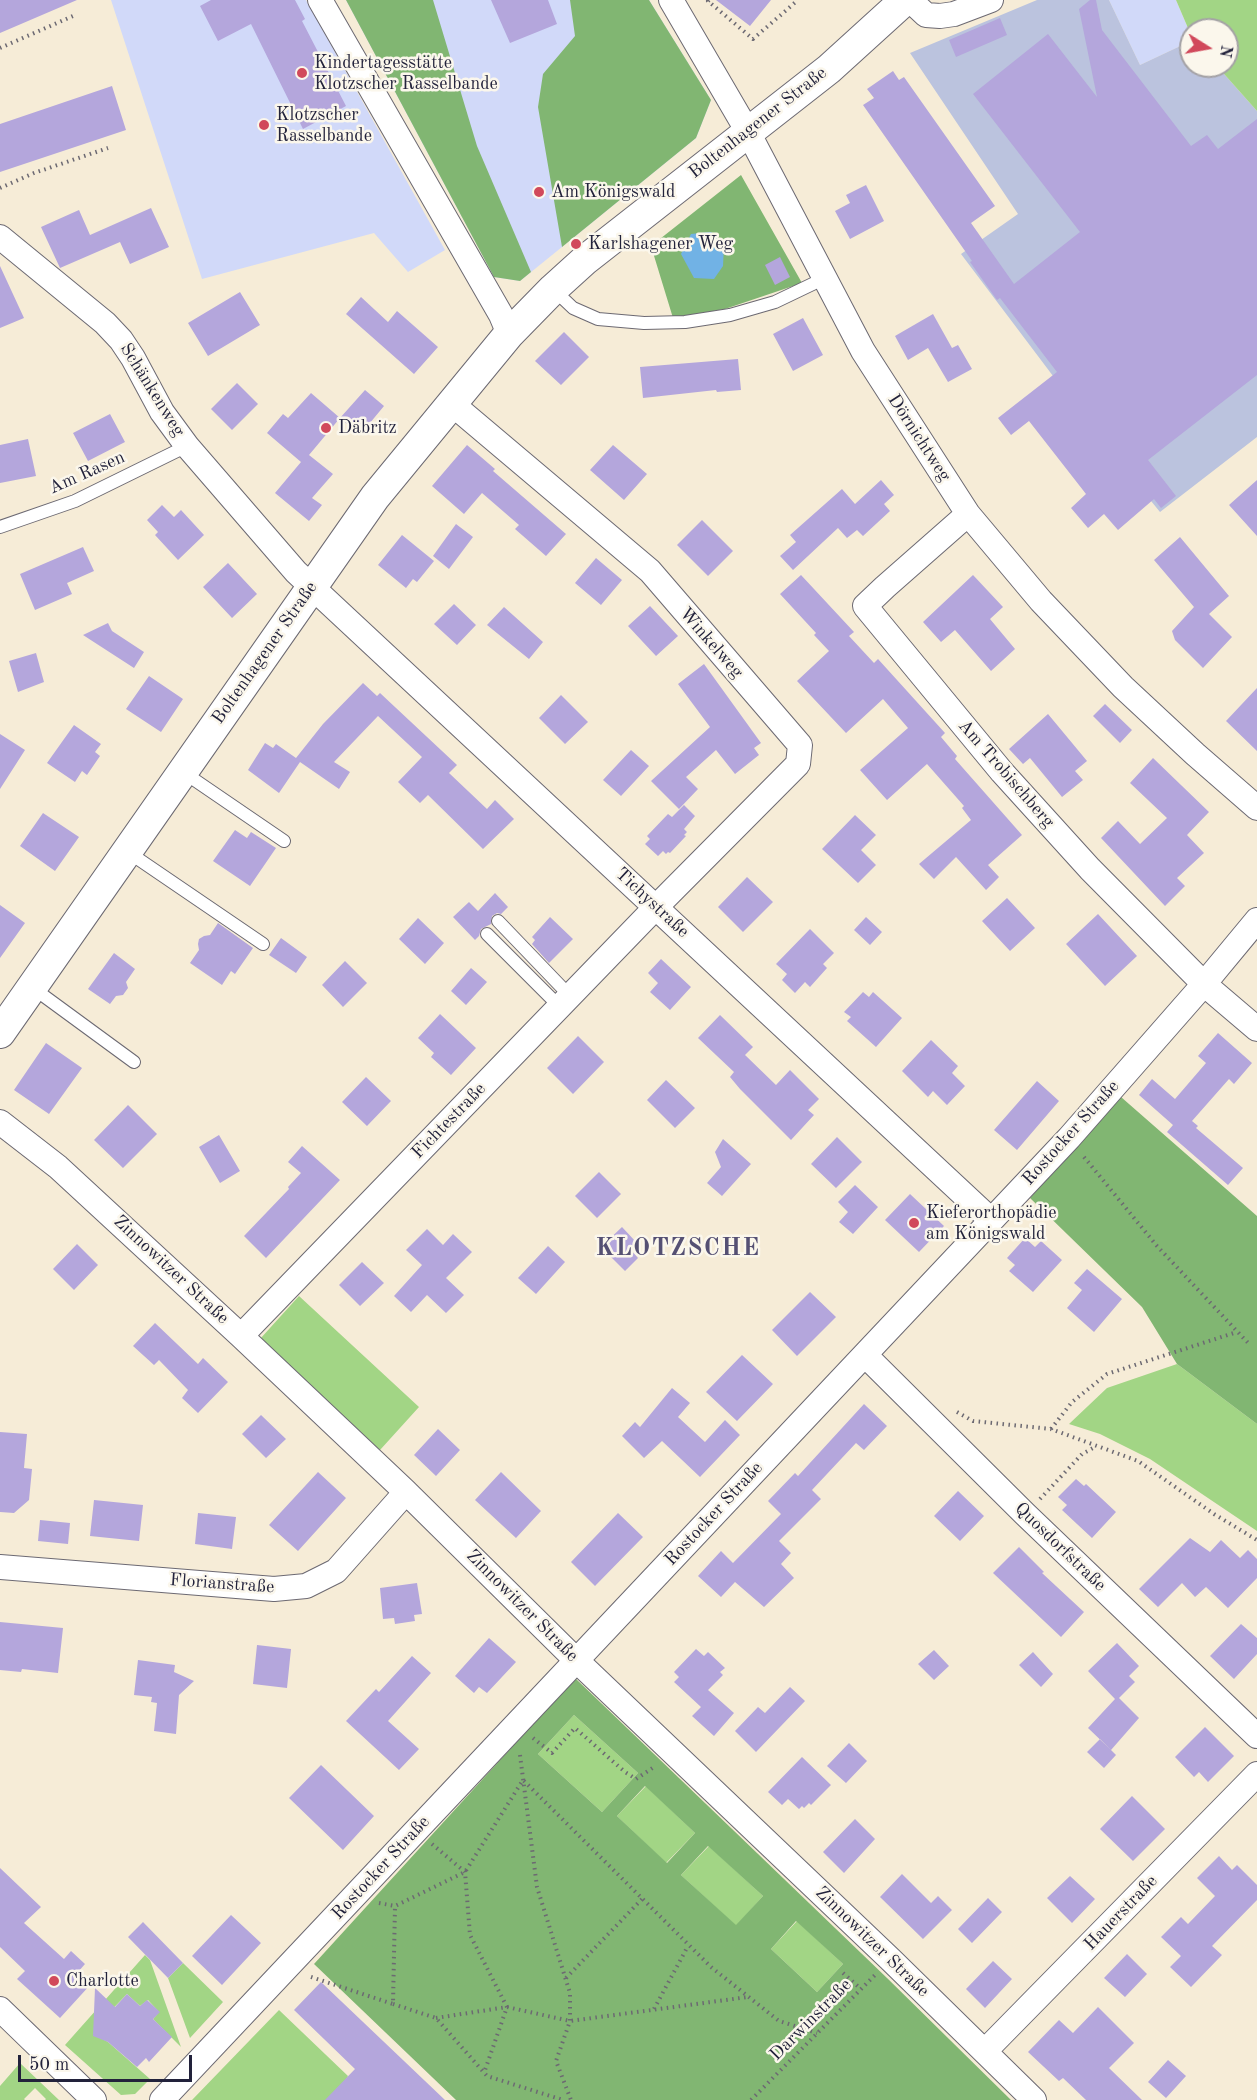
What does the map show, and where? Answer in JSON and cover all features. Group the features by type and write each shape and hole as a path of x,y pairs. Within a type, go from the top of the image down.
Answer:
{"street":[{"path":"320,0 501,315 509,334"},
{"name":"Dörnichtweg","path":"671,0 748,132 823,279 863,351 968,514 1041,601 1123,687 1257,807"},
{"path":"907,0 926,15 940,16 954,14 991,0"},
{"name":"Boltenhagener Straße","path":"0,1033 375,498 509,334 553,289 635,219 829,69 907,0"},
{"name":"Schänkenweg","path":"0,237 105,323 122,340 162,412 187,446 296,572 312,587"},
{"name":"Winkelweg","path":"451,403 650,571 800,745 798,764 656,906"},
{"name":"Am Trobischberg","path":"968,514 866,606 1002,772 1090,869 1204,984 1257,1029"},
{"name":"Tichystraße","path":"312,587 992,1220"},
{"name":"Fichtestraße","path":"241,1335 656,906"},
{"name":"Rostocker Straße","path":"162,2100 1069,1138 1257,920"},
{"name":"Zinnowitzer Straße","path":"0,1122 58,1167 241,1335 1035,2100"},
{"name":"Quosdorfstraße","path":"865,1355 1025,1514 1257,1736"},
{"name":"Florianstraße","path":"0,1566 274,1589 306,1587 336,1571 406,1492"},
{"name":"Hauerstraße","path":"985,2051 1257,1774"},
{"path":"0,2009 94,2100"}],"lane":[{"path":"553,289 573,308 598,319 686,322 730,315 775,302 823,279"},
{"name":"Am Rasen","path":"0,527 75,501 187,446"},
{"path":"182,771 284,841"},
{"path":"127,851 263,944"},
{"path":"498,921 565,1002"},
{"path":"487,934 565,1002"},
{"path":"32,987 134,1062"}],"path":[{"path":"709,0 708,2 753,39 798,0"},
{"path":"0,48 73,16"},
{"path":"0,188 33,173 108,148"},
{"path":"1069,1138 1157,1246 1250,1345"},
{"path":"1051,1429 1072,1402 1107,1374 1237,1332"},
{"path":"953,1409 973,1421 1051,1429 1138,1461 1214,1514 1257,1540"},
{"path":"1025,1514 1082,1454 1096,1446"},
{"path":"516,1724 552,1753 575,1728 636,1779 643,1776 671,1750"},
{"path":"516,1724 537,1887 570,1993 570,2020 556,2061 571,2100"},
{"path":"352,1898 395,1906 465,1872 523,1780"},
{"path":"523,1780 711,1968 779,2021 817,2033"},
{"path":"416,1831 465,1872 470,1935 507,2007 484,2073"},
{"path":"565,1979 642,1899"},
{"path":"393,2004 395,1906"},
{"path":"654,2009 688,1946"},
{"name":"Darwinstraße","path":"751,2100 890,1959"},
{"path":"284,1971 320,1979 436,2018 507,2007 570,2020 748,1997"},
{"path":"843,1973 861,1989"},
{"path":"436,2018 487,2076 563,2100"}],"shaded area":[{"name":"Klotzscher Rasselbande","path":"111,0 306,0 445,250 408,272 374,233 202,279"},
{"name":"Am Königswald","path":"346,0 649,0 711,100 696,138 520,281 494,277"},
{"path":"1037,0 1109,0 1140,65 1179,47 1179,78 1228,78 1257,111 1257,437 1160,512 1099,437 961,254 1018,214 910,53"},
{"path":"1109,0 1176,0 1184,18 1179,18 1179,47 1140,65"}],"green space":[{"path":"346,0 433,0 477,146 531,272 520,281 494,277"},
{"path":"570,0 649,0 711,100 696,138 562,247 538,107 543,74 575,36"},
{"path":"1176,0 1257,0 1257,111 1228,78 1239,78 1239,18 1184,18"},
{"path":"741,175 802,283 725,309 673,318 651,246"},
{"path":"1121,1097 1257,1216 1257,1424 1177,1364 1142,1307 1030,1198"},
{"path":"299,1296 419,1407 380,1450 260,1339"},
{"path":"1177,1364 1257,1424 1257,1531 1150,1459 1100,1434 1069,1424 1107,1388"},
{"path":"575,1678 1011,2100 456,2100 314,1964","holes":["574,1715 638,1773 602,1812 538,1754","645,1786 695,1833 667,1863 617,1816","708,1846 763,1896 736,1925 681,1875","796,1921 843,1964 817,1992 771,1949"]},
{"path":"574,1715 638,1773 602,1812 538,1754"},
{"path":"646,1786 695,1833 666,1863 617,1816"},
{"path":"709,1846 763,1896 736,1926 681,1875"},
{"path":"797,1921 843,1964 817,1992 771,1949"},
{"path":"145,1955 150,1960 181,2047 153,2019 159,2012 148,2000 140,2006 127,1994 98,2024 99,2037 108,2042 150,2079 135,2094 121,2095 65,2045"},
{"path":"183,1963 223,2002 190,2038 168,1978"},
{"path":"279,2010 348,2076 335,2100 192,2100"},
{"path":"20,2063 59,2100 45,2100 35,2088 25,2100 0,2100 0,2086"}],"water":[{"path":"711,232 724,245 723,266 714,279 694,278 681,254 691,234"}],"building":[{"path":"0,0 77,0 0,33"},
{"name":"Kindertagesstätte Klotzscher Rasselbande","path":"211,0 295,0 305,19 302,21 346,106 303,129 251,24 218,41 200,6"},
{"path":"491,0 548,0 557,24 510,43"},
{"path":"716,0 771,0 750,26"},
{"path":"1090,0 1096,0 1102,30 1191,146 1207,135 1218,149 1257,119 1257,375 1148,460 1176,496 1161,508 1154,499 1118,530 1104,514 1088,528 1071,508 1086,494 1029,421 1011,435 998,418 1057,372 1000,298 997,300 863,105 874,98 867,89 893,71 899,80 904,77 995,206 971,223 1014,284 1080,232 973,94 1048,34 1097,97 1079,9"},
{"path":"1000,18 1007,35 956,57 949,40"},
{"path":"112,86 126,130 0,172 0,124"},
{"path":"866,185 884,221 850,239 835,211 850,203 846,195"},
{"path":"151,208 169,247 130,264 120,242 60,268 41,227 79,210 90,235"},
{"path":"780,257 790,277 775,285 765,265"},
{"path":"0,266 24,318 0,328"},
{"path":"240,292 260,325 208,356 188,323"},
{"path":"361,297 388,322 397,311 438,347 414,374 346,314"},
{"path":"933,314 952,348 958,345 972,369 948,382 928,348 908,360 895,336"},
{"path":"803,318 823,355 793,371 773,334"},
{"path":"564,332 589,357 561,385 535,361"},
{"path":"738,359 741,390 717,392 716,390 643,398 640,367"},
{"path":"237,383 258,404 232,430 211,409"},
{"path":"365,390 384,406 360,435 340,418"},
{"path":"311,393 340,418 309,455 333,474 312,498 322,505 309,521 275,493 301,462 267,433 283,414 288,418"},
{"path":"110,414 125,442 88,461 73,433"},
{"path":"28,439 36,476 0,483 0,445"},
{"path":"467,445 495,469 493,471 566,534 546,556 515,529 519,525 482,493 464,514 432,486"},
{"path":"613,445 647,474 624,500 590,470"},
{"path":"881,480 894,495 884,504 890,511 863,536 857,530 847,538 838,528 793,570 780,556 796,542 790,535 842,489 855,504"},
{"path":"1257,480 1257,536 1229,505"},
{"path":"162,505 174,517 181,510 204,535 178,560 155,535 158,532 147,520"},
{"path":"702,520 733,551 708,576 677,545"},
{"path":"456,524 473,537 449,569 433,556"},
{"path":"402,535 434,561 417,582 413,579 406,588 378,565"},
{"path":"1180,537 1229,596 1209,614 1232,637 1203,668 1175,640 1172,631 1194,607 1154,560"},
{"path":"83,547 94,571 67,583 72,594 35,610 20,574"},
{"path":"596,558 622,580 601,605 575,583"},
{"path":"228,563 257,594 232,618 203,587"},
{"path":"801,575 854,632 849,636 874,663 878,659 945,733 941,737 957,756 955,759 1022,835 988,865 999,877 986,890 956,857 934,879 919,864 971,820 962,808 964,806 927,764 887,800 860,770 908,728 883,699 846,733 797,681 829,651 814,635 816,633 780,594"},
{"path":"973,575 1003,607 990,619 1015,649 991,671 955,630 941,642 923,622"},
{"path":"454,604 476,625 457,645 434,624"},
{"path":"650,606 678,636 656,656 628,626"},
{"path":"504,607 543,642 529,659 487,625"},
{"path":"108,623 112,631 144,652 134,668 83,635"},
{"path":"36,653 44,682 18,692 9,661"},
{"path":"704,664 761,743 754,748 759,755 735,774 716,750 686,777 698,789 679,809 651,781 710,727 678,684"},
{"path":"149,676 183,699 161,732 126,709"},
{"path":"363,683 377,696 380,693 457,765 449,773 487,809 495,800 514,819 483,849 428,795 420,803 398,782 422,757 378,716 334,762 350,772 339,789 300,762 279,793 248,770 265,743 273,748 276,744 296,758 323,724"},
{"path":"1257,688 1257,751 1226,721"},
{"path":"561,695 588,722 565,744 539,718"},
{"path":"1105,704 1132,730 1120,743 1093,716"},
{"path":"1048,714 1087,761 1075,771 1083,780 1062,797 1030,758 1023,764 1009,749"},
{"path":"74,725 101,744 95,752 100,756 87,775 82,771 75,782 47,763"},
{"path":"0,734 25,750 0,789"},
{"path":"631,750 649,766 621,796 603,780"},
{"path":"1153,758 1209,812 1187,835 1204,853 1177,878 1185,886 1165,906 1101,838 1118,821 1140,844 1167,818 1130,783"},
{"path":"684,805 695,816 684,829 687,832 684,835 686,836 670,853 666,854 663,851 658,856 645,844 650,839 647,836 668,814 672,817"},
{"path":"43,813 79,837 55,871 20,846"},
{"path":"855,815 876,835 861,850 876,865 858,883 822,849"},
{"path":"235,830 247,838 251,832 276,848 250,886 213,861"},
{"path":"747,877 773,902 743,932 718,907"},
{"path":"495,893 508,907 501,914 497,913 492,916 491,924 481,929 475,940 453,917 469,902 478,911"},
{"path":"1007,898 1035,928 1010,951 982,921"},
{"path":"0,905 25,923 0,958"},
{"path":"1098,914 1137,956 1105,986 1066,944"},
{"path":"550,917 573,939 549,963 532,944 535,940 532,937"},
{"path":"866,917 882,932 870,945 854,930"},
{"path":"418,918 444,943 425,964 399,939"},
{"path":"218,923 253,948 235,974 231,971 222,985 190,963 199,950 199,939 210,935"},
{"path":"810,929 834,953 823,964 827,968 810,987 805,982 795,993 782,980 787,974 776,964"},
{"path":"281,938 307,957 296,973 269,955"},
{"path":"114,953 135,969 126,982 128,988 123,995 116,996 110,1004 88,989"},
{"path":"661,959 691,987 670,1010 650,992 658,983 648,973"},
{"path":"345,961 367,983 343,1007 322,985"},
{"path":"471,968 487,982 466,1005 451,991"},
{"path":"863,992 869,997 873,992 902,1018 876,1047 847,1021 851,1017 844,1012"},
{"path":"440,1014 476,1048 451,1075 431,1057 434,1053 418,1038"},
{"path":"720,1015 753,1047 745,1055 776,1085 790,1070 819,1099 808,1110 814,1115 791,1140 740,1089 730,1077 734,1072 698,1038"},
{"path":"1218,1033 1252,1063 1234,1084 1229,1079 1192,1121 1198,1126 1196,1128 1243,1168 1228,1185 1167,1132 1173,1125 1139,1095 1152,1079 1175,1099 1206,1063 1198,1056"},
{"path":"578,1036 604,1062 573,1094 547,1068"},
{"path":"931,1040 958,1066 952,1073 965,1086 947,1105 933,1091 928,1097 902,1071"},
{"path":"46,1043 82,1068 49,1114 14,1090"},
{"path":"366,1077 391,1101 367,1126 342,1102"},
{"path":"666,1080 695,1108 675,1128 647,1100"},
{"path":"1037,1081 1059,1101 1017,1150 994,1130"},
{"path":"128,1105 157,1134 123,1168 94,1140"},
{"path":"219,1135 240,1171 220,1183 199,1147"},
{"path":"837,1137 862,1162 836,1188 811,1164"},
{"path":"723,1139 751,1164 722,1196 707,1183 721,1167 715,1152"},
{"path":"302,1146 340,1180 266,1258 244,1236 289,1189 288,1187 301,1173 288,1162"},
{"path":"599,1172 621,1194 597,1218 575,1196"},
{"path":"855,1185 878,1207 853,1234 839,1222 848,1212 838,1202"},
{"name":"Kieferorthopädie am Königswald","path":"910,1194 944,1226 919,1252 885,1220"},
{"path":"622,1227 636,1242 630,1249 638,1258 625,1271 601,1247"},
{"path":"427,1229 443,1245 453,1234 472,1252 446,1278 464,1295 446,1313 427,1295 411,1312 394,1296 422,1265 406,1250"},
{"path":"1025,1238 1035,1247 1041,1241 1062,1260 1033,1292 1009,1271 1015,1265 1007,1258"},
{"path":"77,1244 98,1265 74,1290 53,1269"},
{"path":"548,1246 565,1262 536,1294 518,1278"},
{"path":"362,1262 384,1283 360,1306 339,1285"},
{"path":"1087,1269 1122,1299 1094,1332 1067,1308 1082,1290 1074,1283"},
{"path":"810,1292 836,1317 797,1356 772,1330"},
{"path":"155,1323 198,1364 203,1358 228,1382 198,1413 182,1398 188,1390 159,1360 154,1365 133,1346"},
{"path":"742,1355 773,1384 737,1421 706,1392"},
{"path":"672,1388 690,1403 678,1417 705,1442 725,1420 740,1435 700,1477 662,1441 644,1458 622,1436 635,1422 640,1427"},
{"path":"864,1404 887,1426 864,1450 856,1443 812,1490 821,1499 779,1541 791,1553 781,1564 794,1578 764,1607 735,1582 721,1597 698,1576 721,1551 733,1563 781,1514 768,1501 795,1473 798,1476"},
{"path":"261,1415 286,1439 266,1458 242,1434"},
{"path":"438,1429 460,1450 436,1476 414,1455"},
{"path":"0,1432 27,1434 24,1468 32,1469 29,1500 14,1513 0,1512"},
{"path":"318,1472 346,1498 298,1551 269,1525"},
{"path":"501,1472 541,1511 516,1538 475,1500"},
{"path":"1076,1479 1084,1486 1086,1484 1116,1512 1092,1538 1062,1510 1067,1505 1058,1497"},
{"path":"958,1491 984,1516 960,1541 934,1516"},
{"path":"94,1500 143,1505 139,1541 90,1536"},
{"path":"198,1513 236,1517 232,1549 195,1544"},
{"path":"618,1513 643,1537 595,1586 571,1562"},
{"path":"40,1520 70,1523 68,1544 38,1541"},
{"path":"1190,1538 1210,1552 1221,1540 1240,1558 1248,1550 1257,1559 1257,1578 1228,1608 1206,1587 1195,1597 1182,1583 1158,1607 1139,1589"},
{"path":"1019,1547 1044,1572 1042,1573 1084,1612 1061,1637 993,1573"},
{"path":"417,1583 422,1614 414,1615 415,1621 395,1624 394,1618 383,1619 380,1588"},
{"path":"0,1622 63,1628 58,1673 22,1669 21,1672 0,1670"},
{"path":"1241,1624 1257,1638 1257,1654 1234,1679 1210,1656"},
{"path":"489,1638 516,1662 487,1693 479,1687 474,1693 455,1676"},
{"path":"1117,1643 1139,1666 1129,1676 1135,1682 1119,1698 1139,1718 1111,1750 1088,1728 1115,1699 1088,1671"},
{"path":"257,1645 291,1649 287,1688 253,1684"},
{"path":"696,1649 704,1656 708,1652 725,1668 720,1672 723,1675 708,1690 734,1713 714,1736 692,1716 701,1707 674,1682 679,1677 674,1672"},
{"path":"934,1650 949,1666 934,1680 918,1664"},
{"path":"1033,1652 1053,1674 1041,1687 1019,1665"},
{"path":"412,1656 431,1673 388,1721 419,1749 399,1770 346,1721 376,1689 379,1692"},
{"path":"138,1660 175,1665 174,1672 194,1681 179,1695 176,1734 154,1731 157,1703 151,1702 152,1697 134,1695"},
{"path":"790,1687 805,1701 756,1752 735,1731 758,1707 765,1713"},
{"path":"1205,1727 1234,1756 1208,1782 1199,1772 1194,1777 1175,1757"},
{"path":"1100,1739 1116,1755 1104,1768 1087,1752"},
{"path":"849,1743 867,1761 846,1783 827,1766"},
{"path":"802,1757 831,1785 811,1805 809,1803 799,1809 788,1799 782,1805 768,1792"},
{"path":"321,1765 374,1816 343,1850 289,1798"},
{"path":"1132,1796 1165,1829 1133,1861 1100,1829"},
{"path":"855,1819 875,1839 844,1873 823,1852"},
{"path":"1219,1856 1232,1870 1237,1865 1257,1885 1257,1900 1212,1946 1222,1955 1191,1987 1170,1967 1181,1956 1161,1937 1181,1917 1188,1924 1215,1896 1197,1878"},
{"path":"0,1868 41,1907 24,1923 64,1959 71,1951 85,1964 78,1972 91,1984 60,2018 17,1979 25,1971 0,1947"},
{"path":"902,1874 931,1903 938,1896 952,1910 923,1939 880,1897"},
{"path":"1070,1876 1095,1899 1072,1923 1047,1898"},
{"path":"988,1898 1002,1912 972,1943 958,1929"},
{"path":"231,1915 261,1943 222,1985 192,1956"},
{"path":"143,1922 183,1963 168,1978 128,1937"},
{"path":"1127,1954 1147,1974 1125,1997 1104,1978"},
{"path":"993,1961 1012,1979 985,2008 966,1989"},
{"path":"321,1982 445,2100 325,2100 355,2069 294,2010"},
{"path":"95,1988 115,2007 127,1994 140,2006 147,2000 160,2012 153,2019 172,2037 149,2062 146,2058 137,2067 108,2042 93,2036"},
{"path":"1098,2007 1134,2043 1109,2068 1142,2100 1086,2100 1063,2078 1059,2081 1028,2052 1059,2020 1073,2033"},
{"path":"1168,2060 1186,2076 1166,2098 1148,2082"}],"place":[{"name":"Kindertagesstätte Klotzscher Rasselbande","path":"302,73"},
{"name":"Klotzscher Rasselbande","path":"264,125"},
{"name":"Am Königswald","path":"539,192"},
{"name":"Karlshagener Weg","path":"576,244"},
{"name":"Däbritz","path":"326,428"},
{"name":"Kieferorthopädie am Königswald","path":"914,1223"},
{"name":"Charlotte","path":"54,1981"}],"district":[{"name":"KLOTZSCHE","path":"678,1249"}]}
